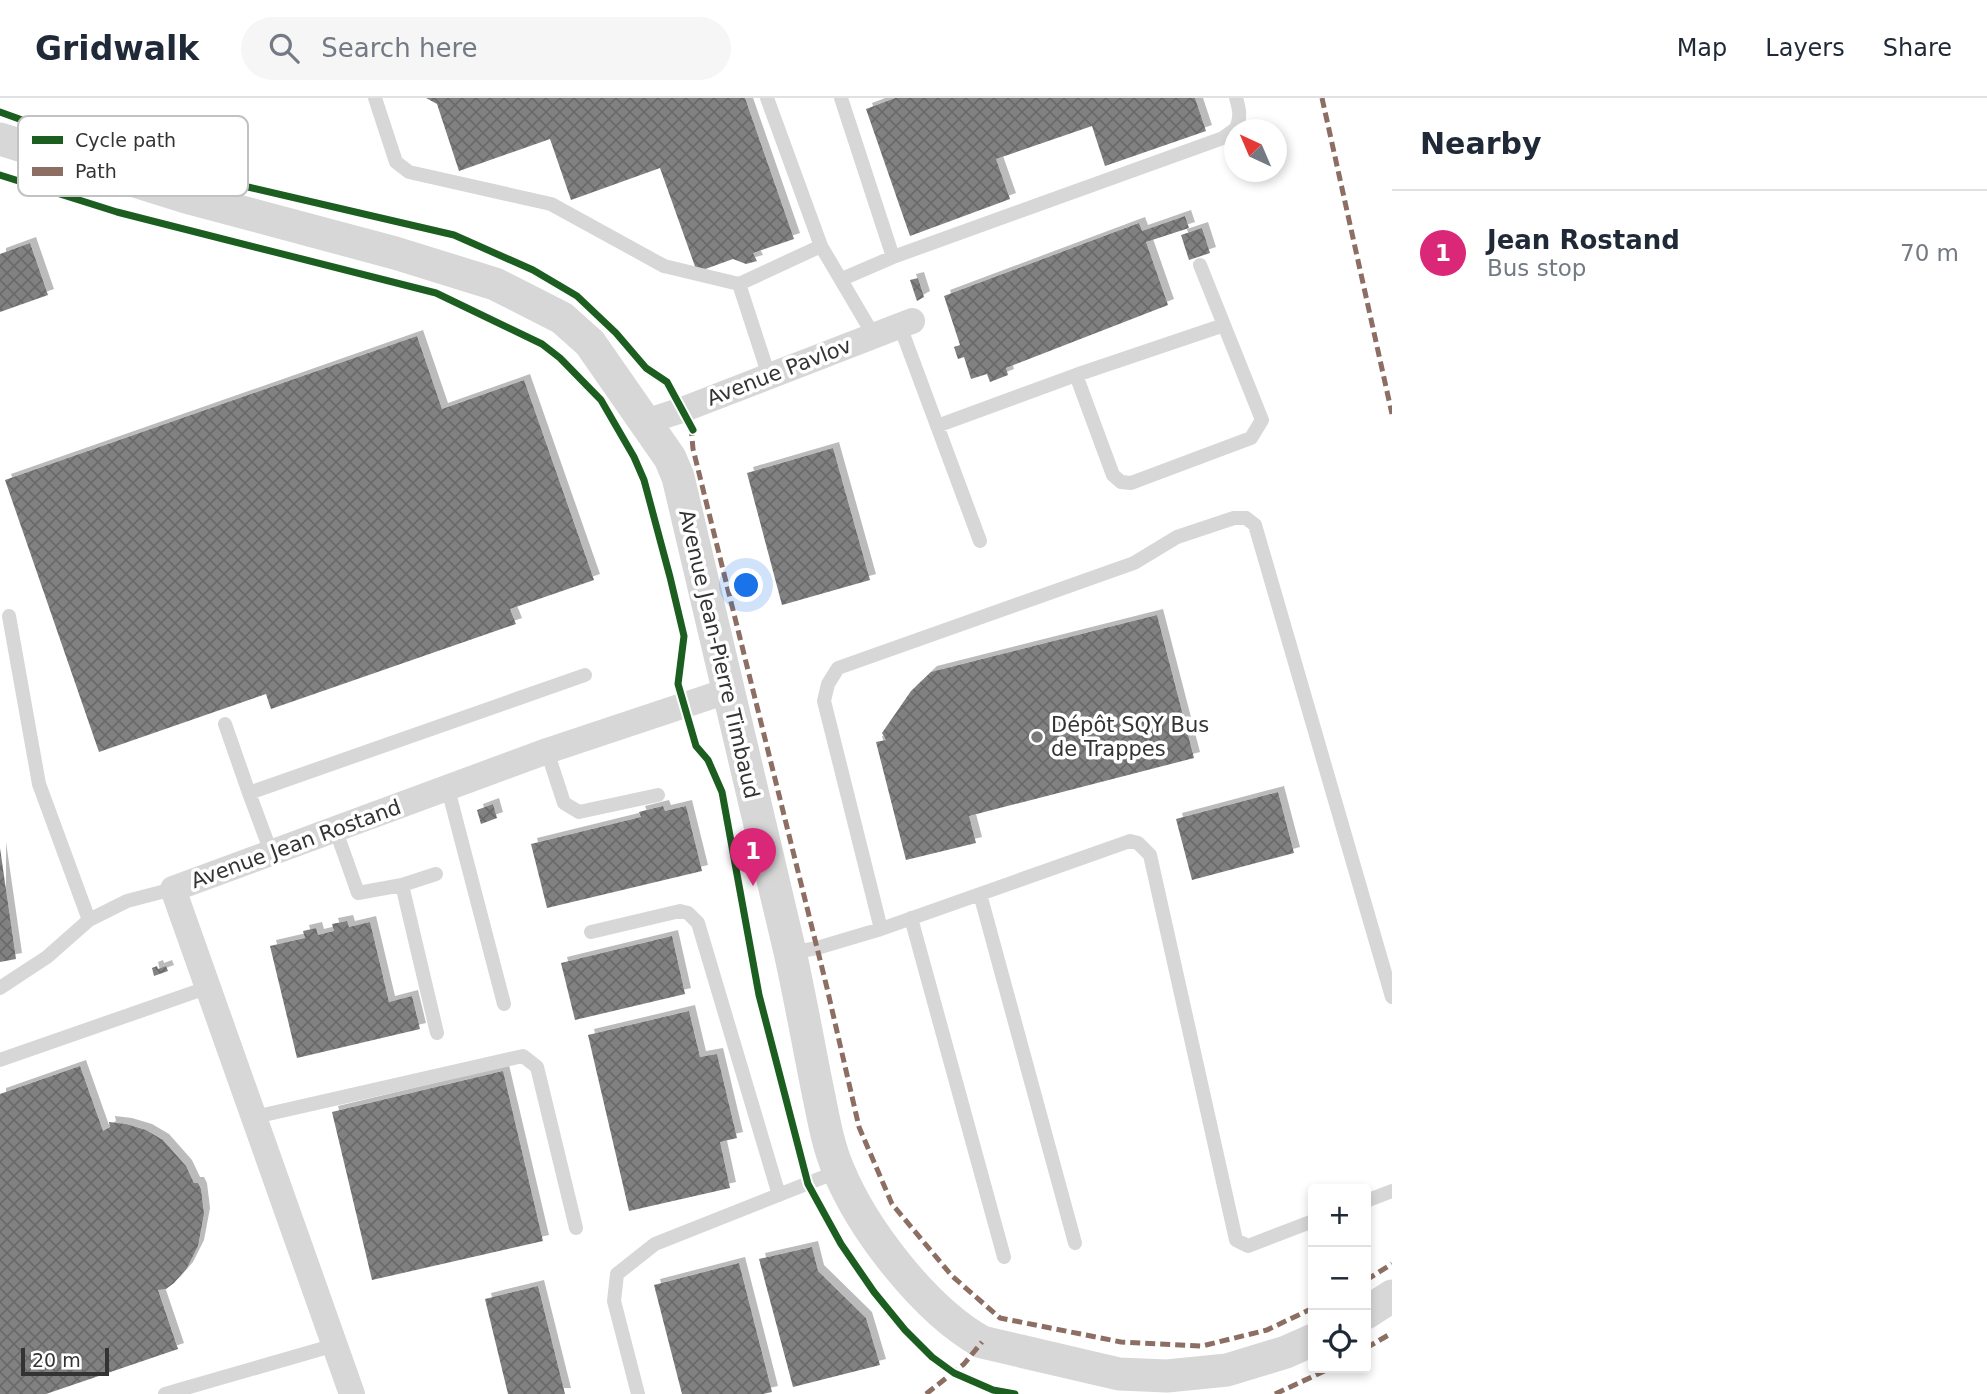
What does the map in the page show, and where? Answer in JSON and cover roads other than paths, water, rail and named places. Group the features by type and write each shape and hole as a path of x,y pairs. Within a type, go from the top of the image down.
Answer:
{"street":[{"name":"Avenue Jean-Pierre Timbaud","path":"0,139 18,146"},
{"name":"Avenue Jean-Pierre Timbaud","path":"183,196 395,253 495,284 562,318 590,344 670,458 678,477 790,953 828,1140 839,1171 867,1224 935,1308 962,1331 982,1342 1168,1385 1286,1352 1308,1342"},
{"name":"Avenue Pavlov","path":"645,422 906,323"},
{"name":"Avenue Jean Rostand","path":"352,1394 173,889 547,751 727,691"},
{"path":"1369,1310 1392,1296"}],"lane":[{"path":"375,98 396,162 409,172 551,204 664,266 738,284 821,246"},
{"path":"767,98 821,246 874,336"},
{"path":"841,98 893,257"},
{"path":"1236,98 1240,119"},
{"path":"842,279 893,257 1224,137"},
{"path":"1076,375 1113,475 1121,482 1130,483 1251,438 1262,420 1200,265"},
{"path":"738,284 769,376"},
{"path":"906,323 937,426 980,541"},
{"path":"937,426 1224,325"},
{"path":"881,929 824,701 828,684 838,667 1135,564 1177,537 1234,518 1246,518 1255,525 1392,997"},
{"path":"9,616 38,784 89,920"},
{"path":"249,793 585,675"},
{"path":"225,724 271,852"},
{"path":"547,751 564,803 579,812 658,795"},
{"path":"448,789 503,1004"},
{"path":"335,828 358,893 402,885 436,874"},
{"path":"790,953 881,929 1130,841 1138,844 1150,855 1236,1240 1248,1246 1308,1223"},
{"path":"402,885 437,1033"},
{"path":"0,988 47,957 89,920 127,901 173,889"},
{"path":"980,894 1075,1243"},
{"path":"592,932 680,911 688,913 698,923 779,1195"},
{"path":"911,918 1004,1257"},
{"path":"0,1060 209,987"},
{"path":"255,1117 523,1056 537,1067 576,1228"},
{"path":"638,1394 614,1301 617,1274 655,1244 839,1171"},
{"path":"1371,1199 1392,1191"},
{"path":"165,1394 335,1345"}],"place":[{"name":"Dépôt SQY Bus de Trappes","path":"1037,737"},
{"name":"Jean Rostand","path":"753,886"}]}
